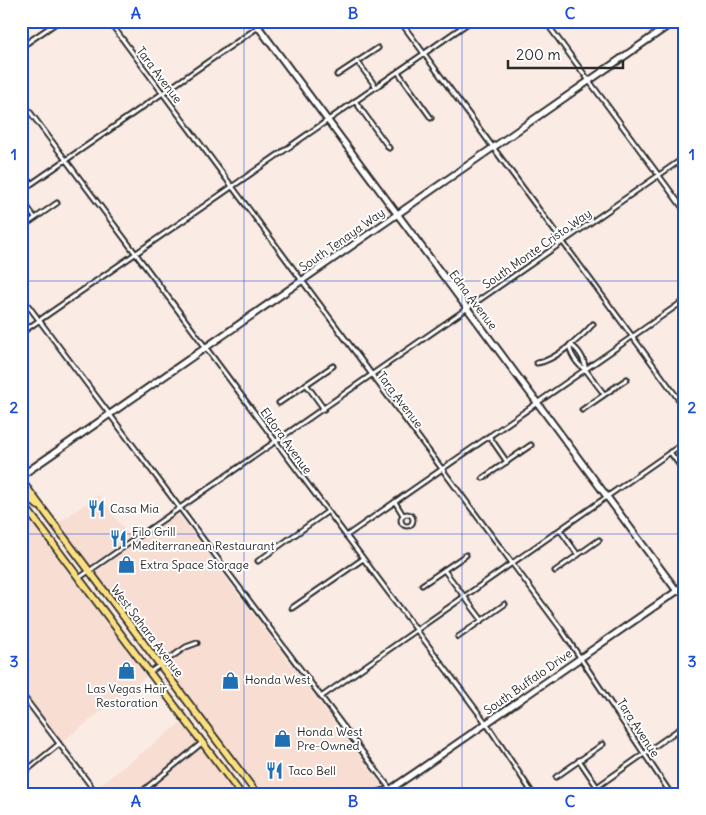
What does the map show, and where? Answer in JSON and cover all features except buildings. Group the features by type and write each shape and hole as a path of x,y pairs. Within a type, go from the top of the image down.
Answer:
{"main road":[{"name":"West Sahara Avenue","path":"21,480 257,794"},
{"path":"21,491 44,510"},
{"name":"West Sahara Avenue","path":"21,501 242,794"},
{"path":"221,767 230,758"}],"street":[{"path":"21,48 59,21"},
{"name":"Tara Avenue","path":"108,21 581,657 671,794"},
{"name":"Edna Avenue","path":"254,21 677,591"},
{"path":"21,190 267,21"},
{"path":"400,21 685,408"},
{"path":"21,333 471,21"},
{"path":"545,21 685,211"},
{"name":"South Tenaya Way","path":"21,476 675,21"},
{"path":"337,75 378,48"},
{"path":"357,61 376,87"},
{"path":"398,72 431,118"},
{"name":"Eldora Avenue","path":"21,100 486,723 533,794"},
{"path":"355,101 389,148"},
{"name":"South Monte Cristo Way","path":"79,578 685,157"},
{"path":"21,198 35,218"},
{"path":"21,228 57,203"},
{"path":"21,296 391,792"},
{"path":"346,536 685,300"},
{"path":"537,363 543,362 570,345 593,324"},
{"path":"570,345 574,346 585,362 585,369 604,394"},
{"path":"280,403 333,366"},
{"path":"582,410 627,379"},
{"path":"306,384 324,409"},
{"path":"489,436 507,462"},
{"path":"321,697 685,442"},
{"path":"483,478 531,445"},
{"path":"670,452 685,473"},
{"path":"395,502 403,515"},
{"path":"258,561 327,512"},
{"path":"560,530 578,555"},
{"path":"555,571 599,540"},
{"path":"422,585 466,555"},
{"path":"292,608 363,559"},
{"path":"444,570 482,620"},
{"name":"South Buffalo Drive","path":"375,794 391,792 486,723 677,591 685,581"},
{"name":"South Buffalo Drive","path":"677,591 685,590"},
{"path":"458,637 505,604"},
{"path":"150,672 186,647 197,643"},
{"path":"21,693 97,794"},
{"path":"587,794 685,725"},
{"path":"139,794 203,742"},
{"path":"21,775 60,744"},
{"path":"556,777 603,744"},
{"path":"580,760 602,794"}],"shaded area":[{"path":"98,495 131,538 90,565 58,523"},
{"path":"21,510 147,676 62,742 21,687"},
{"path":"178,514 382,786 370,794 262,794 95,572"},
{"path":"182,722 236,794 101,794 96,788"}],"place":[{"name":"Casa Mia","path":"96,509"},
{"name":"Filo Grill Mediterranean Restaurant","path":"118,539"},
{"name":"Extra Space Storage","path":"126,565"},
{"name":"Las Vegas Hair Restoration","path":"127,670"},
{"name":"Honda West","path":"231,680"},
{"name":"Honda West Pre-Owned","path":"283,739"},
{"name":"Taco Bell","path":"274,771"}]}
